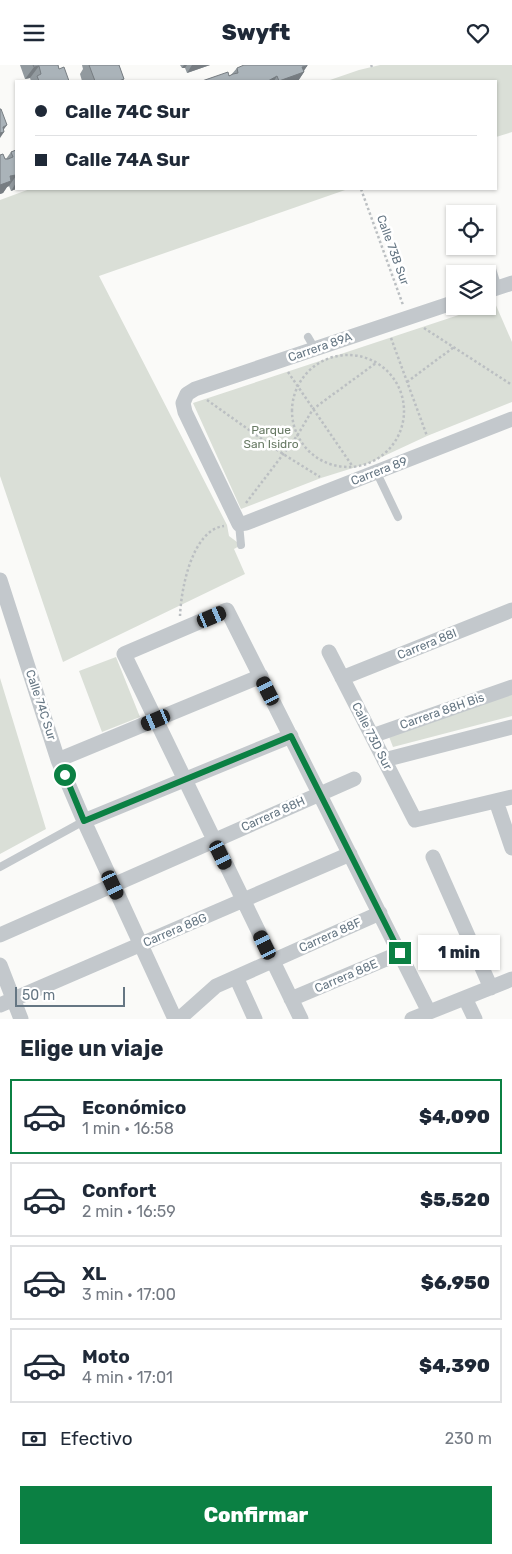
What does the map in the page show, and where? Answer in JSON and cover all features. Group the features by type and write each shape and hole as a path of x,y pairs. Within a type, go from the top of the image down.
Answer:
{"street":[{"name":"Carrera 89A","path":"187,394 195,389 274,363 312,343 386,325 446,305"},
{"path":"187,394 184,403 185,412 242,523"},
{"name":"Carrera 89","path":"242,523 333,488 357,472 376,471 512,419"},
{"name":"Calle 74C Sur","path":"0,580 58,760 175,1019"},
{"path":"301,1019 124,654 227,610 429,1012"},
{"name":"Carrera 88I","path":"342,678 512,610"},
{"name":"Calle 73D Sur","path":"329,652 415,820 496,801"},
{"path":"58,760 261,677"},
{"name":"Carrera 88H Bis","path":"372,736 512,687"},
{"path":"384,760 512,727"},
{"path":"84,821 291,736"},
{"name":"Carrera 88H","path":"0,935 354,779"},
{"path":"512,797 496,801 512,848"},
{"name":"Carrera 88G","path":"7,1003 350,854"},
{"path":"432,857 491,988"},
{"name":"Carrera 88F","path":"179,1019 216,986 380,913"},
{"name":"Carrera 88E","path":"291,999 400,953"},
{"path":"0,965 7,1003 21,1019"},
{"path":"236,977 255,1019"},
{"path":"412,1019 512,979"},
{"path":"465,998 475,1019"}],"lane":[{"path":"376,471 398,517"},
{"path":"241,545 242,523"},
{"path":"0,867 84,821"}],"path":[{"name":"Calle 73B Sur","path":"361,190 408,318"},
{"path":"408,318 512,385"},
{"path":"386,325 433,449"},
{"path":"408,382 454,347"},
{"path":"350,355 369,358 385,369 397,383 404,401 403,420 397,438 385,453 357,472 320,460 307,450 297,436 292,418 292,398 300,380 314,366 331,357 350,355"},
{"path":"274,363 287,372 357,472"},
{"path":"181,630 180,604 183,589 194,554 200,543 210,530 242,523 241,509 297,436 313,409 376,363"},
{"path":"187,394 205,399 333,488"}],"green space":[{"path":"380,65 512,65 512,132 497,137 497,80 330,80"},
{"path":"27,190 345,190 99,276 227,525 229,536 241,545 234,549 245,574 63,662 0,476 0,200"},
{"name":"Parque San Isidro","path":"496,305 512,342 512,402 427,436 369,463 321,478 241,509 193,403 459,315 496,315"},
{"path":"116,657 140,717 102,732 79,671"},
{"path":"0,678 46,829 0,854"},
{"path":"512,692 512,716 393,747 388,734"}],"building":[{"path":"33,65 58,65 59,69 64,67 69,80 39,80 37,76 41,74 39,66 34,67"},
{"path":"89,65 119,65 124,79 122,80 95,80"},
{"path":"244,65 307,65 302,67 304,72 282,80 279,80 277,76 270,80 205,80 228,72 229,76 238,73 237,68"},
{"path":"0,109 7,125 3,127 4,132 0,133"},
{"path":"15,150 15,175 10,176 11,181 0,185 0,155 3,154 5,159 8,159 13,157 11,152"}],"route":[{"path":"65,775 84,821 291,736 400,953"}]}
